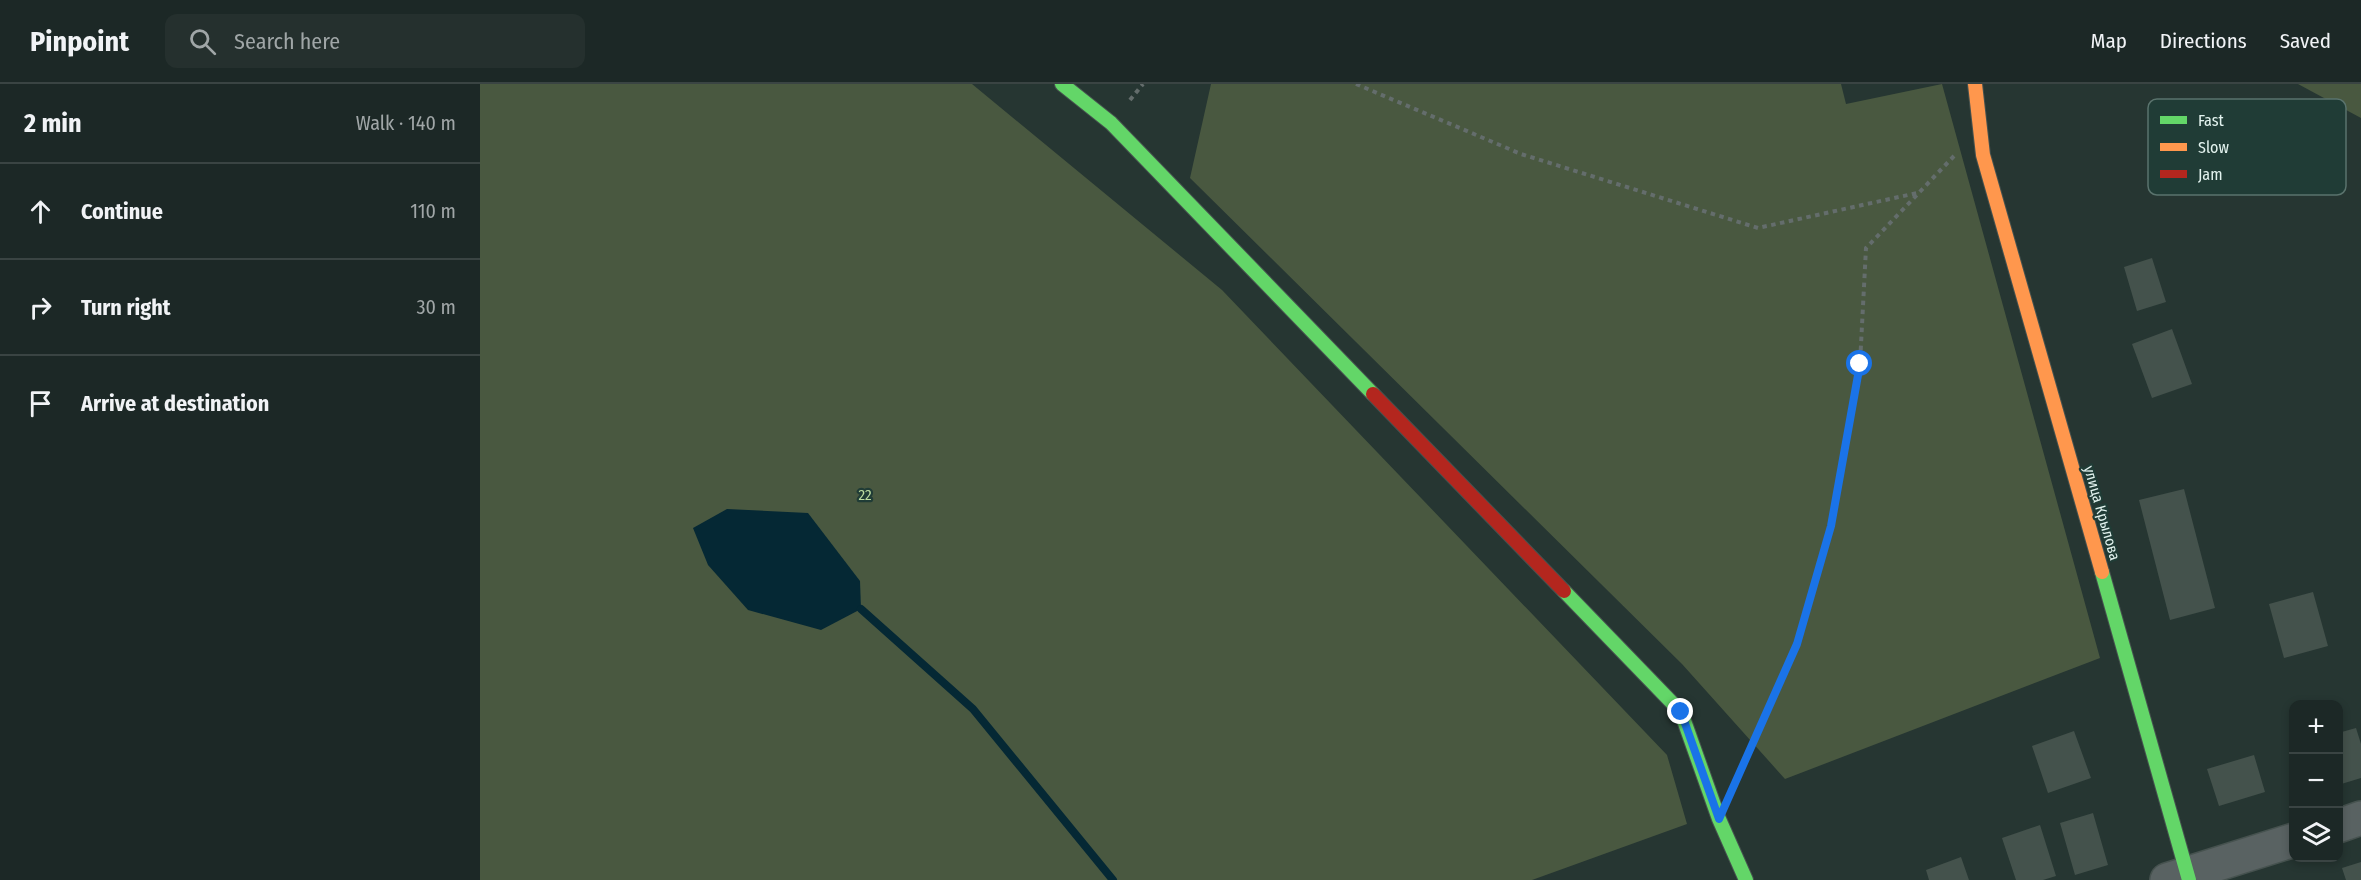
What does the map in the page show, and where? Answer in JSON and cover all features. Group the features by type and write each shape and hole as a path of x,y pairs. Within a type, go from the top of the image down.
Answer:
{"street":[{"path":"1062,84 1111,123 1681,712 1719,819 1746,880"},
{"name":"улица Крылова","path":"1975,84 1983,155 2181,878"},
{"path":"2343,824 2361,818"},
{"path":"2181,878 2289,842"}],"path":[{"path":"1356,84 1521,154 1758,228 1918,193"},
{"path":"1719,819 1797,644 1831,526 1860,364 1866,248 1980,129"}],"green space":[{"name":"22","path":"480,84 972,84 1222,290 1667,755 1687,824 1532,880 480,880"},
{"path":"1211,84 1841,84 1846,104 1942,84 2100,658 1785,779 1682,664 1190,178"},
{"path":"2298,84 2361,84 2361,118 2346,110 2346,99 2326,99"}],"water":[{"path":"727,509 808,513 860,581 861,609 821,630 748,610 708,565 693,528"}],"building":[{"path":"2152,258 2166,302 2137,311 2124,267"},
{"path":"2172,329 2192,384 2152,398 2132,344"},
{"path":"2184,489 2215,608 2170,620 2139,500"},
{"path":"2313,592 2328,646 2284,658 2269,604"},
{"path":"2356,728 2361,744 2361,778 2343,783 2343,754 2343,732"},
{"path":"2074,731 2091,778 2048,793 2032,746"},
{"path":"2254,755 2265,792 2219,806 2207,769"},
{"path":"2093,813 2108,865 2075,875 2060,823"},
{"path":"2040,825 2056,876 2043,880 2016,880 2002,838"},
{"path":"1961,857 1969,880 1929,880 1926,870"},
{"path":"2361,862 2361,880 2346,880 2342,868"}],"waterway":[{"path":"861,609 973,709 1113,880"}],"traffic: fast":[{"path":"1062,84 1111,123 1373,394"},
{"path":"2102,572 2189,880"},
{"path":"1564,591 1681,712 1719,819 1746,880"}],"traffic: slow":[{"path":"1975,84 1983,155 2102,572"}],"traffic: jam":[{"path":"1373,394 1564,591"}],"route":[{"path":"1681,712 1719,819 1797,644 1831,526 1860,364"}]}
